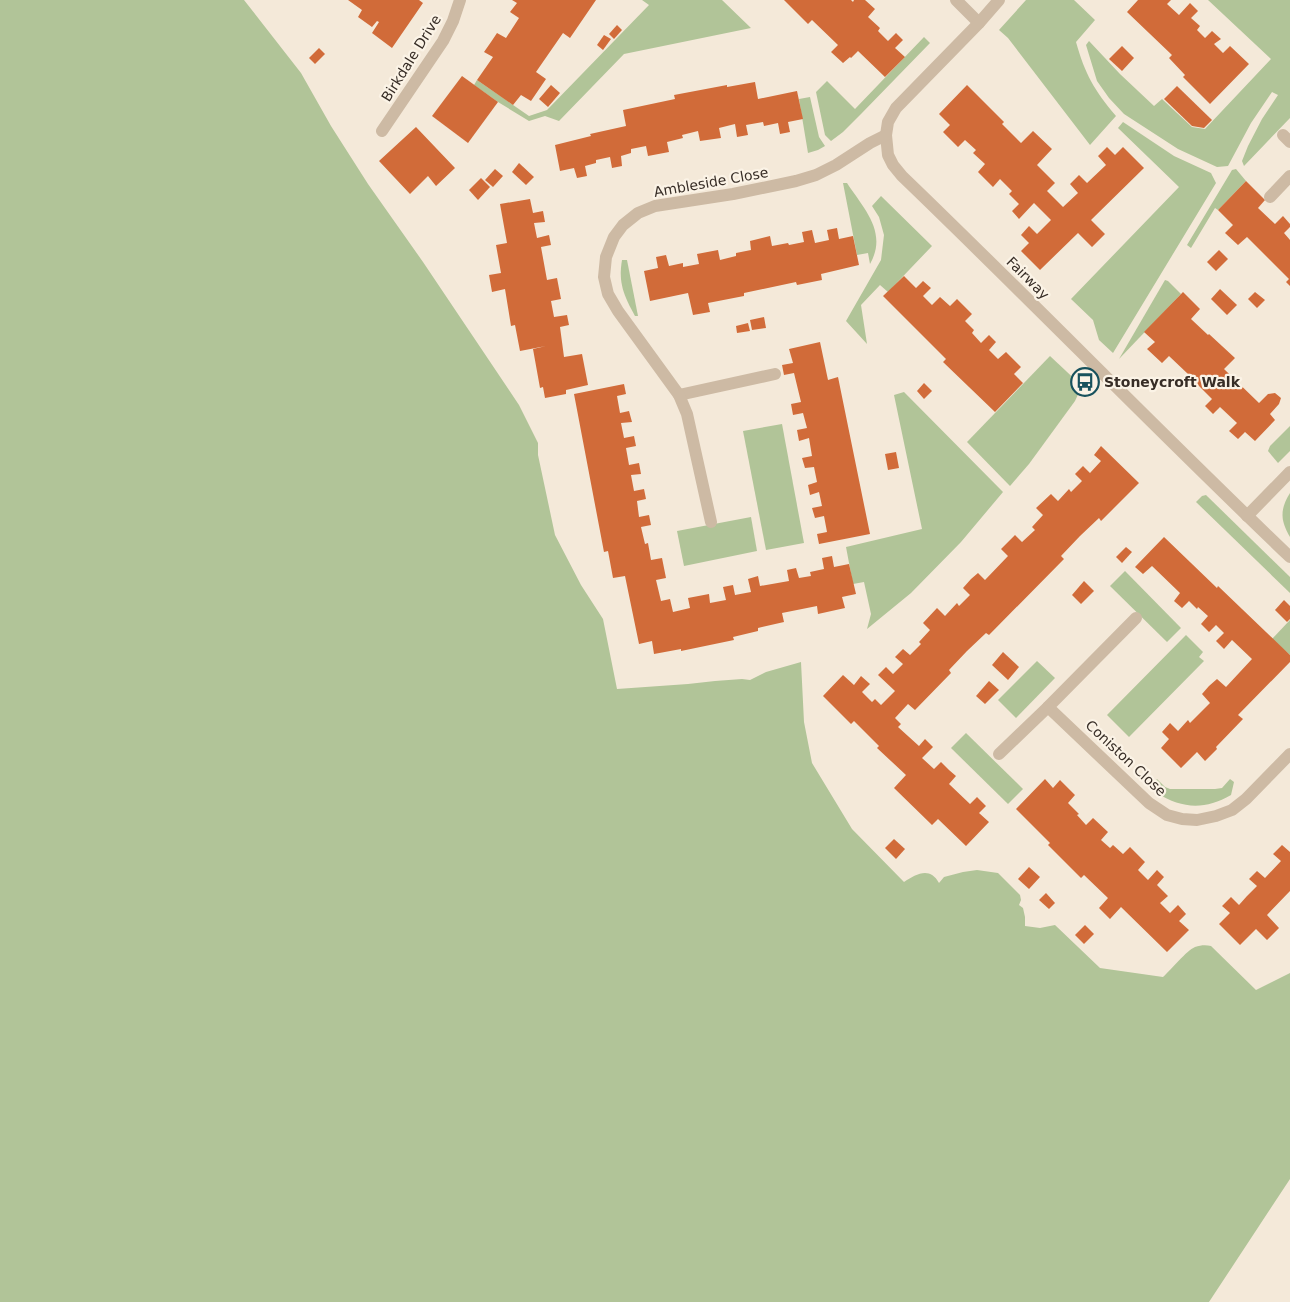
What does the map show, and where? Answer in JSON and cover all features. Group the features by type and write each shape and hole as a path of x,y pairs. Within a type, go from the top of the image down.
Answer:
{"street":[{"name":"Birkdale Drive","path":"382,131 443,41 453,21 460,0"},
{"path":"956,0 979,23"},
{"name":"Fairway","path":"999,0 896,108 888,122 886,135 888,155 902,176 1290,557"},
{"name":"Ambleside Close","path":"710,522 686,414 679,395 618,311 608,294 604,277 606,257 614,237 623,225 638,213 655,206 743,192 816,176 886,135"},
{"path":"1270,197 1290,176"},
{"path":"679,395 775,374"},
{"path":"1247,516 1290,472"},
{"path":"1000,754 1136,618"},
{"name":"Coniston Close","path":"1048,707 1149,803 1167,815 1182,819 1197,820 1232,810 1246,799 1290,754"}],"green space":[{"path":"0,0 244,0 301,73 331,126 368,184 519,405 538,443 538,455 555,535 581,585 603,619 617,689 742,679 750,680 766,672 801,662 804,722 812,763 852,829 904,882 913,876 923,873 931,875 939,883 944,877 963,872 977,870 998,873 1020,895 1019,905 1023,908 1025,926 1040,928 1055,925 1100,968 1163,977 1191,949 1205,945 1211,946 1256,990 1290,973 1290,1179 1209,1302 0,1302"},
{"path":"642,0 722,0 751,28 624,54 559,121 545,116 529,121 474,85 477,80 529,116 547,110 649,5"},
{"path":"1026,0 1074,0 1095,20 1076,42 1091,81 1116,116 1090,145 1008,38 999,30"},
{"path":"1208,0 1290,0 1290,118 1244,166 1242,161 1248,146 1262,119 1278,95 1272,92 1251,123 1228,166 1217,167 1178,149 1124,114 1097,81 1086,45 1089,41 1154,106 1162,99 1192,127 1205,129 1271,59"},
{"path":"924,37 930,43 843,132 831,141 825,135 816,92 827,81 855,109"},
{"path":"810,97 819,137 825,146 808,153 799,99"},
{"path":"1123,122 1174,156 1211,173 1216,183 1113,353 1099,340 1093,320 1071,299 1179,187 1118,128"},
{"path":"1236,169 1246,181 1218,210 1215,208 1191,248 1187,245 1232,170"},
{"path":"843,183 847,183 872,221 876,242 875,252 870,264 868,253 857,255"},
{"path":"881,196 932,246 888,292 880,285 861,305 867,344 846,321 881,260 884,235 879,217 872,206"},
{"path":"622,260 627,260 638,316 635,316 621,283"},
{"path":"1165,280 1181,294 1119,359"},
{"path":"1050,356 1082,386 1075,401 1029,464 1010,486 967,442"},
{"path":"904,392 1003,492 961,542 911,593 867,629 871,614 864,582 853,584 846,547 922,529 894,395"},
{"path":"782,424 804,543 766,550 743,431"},
{"path":"1290,426 1290,451 1278,463 1268,451 1270,446"},
{"path":"1290,493 1290,537 1284,525 1282,515 1284,504"},
{"path":"1206,495 1290,577 1290,593 1196,502"},
{"path":"751,517 757,551 684,566 677,531"},
{"path":"1125,571 1181,628 1167,642 1110,586"},
{"path":"1290,620 1290,655 1272,639"},
{"path":"1186,635 1203,652 1199,657 1204,661 1129,737 1107,715"},
{"path":"1037,661 1055,678 1016,718 998,700"},
{"path":"966,733 1023,789 1008,804 951,748"},
{"path":"1157,779 1170,789 1215,789 1222,788 1230,779 1234,782 1231,795 1212,803 1194,806 1175,802 1157,793 1155,782"}],"building":[{"path":"348,0 419,0 423,3 392,48 372,33 379,22 377,21 372,27 358,17 362,10"},
{"path":"512,0 596,0 570,38 563,33 536,72 546,79 531,101 521,95 513,105 477,80 493,57 484,52 497,33 506,38 519,18 510,12 517,3"},
{"path":"784,0 851,0 853,2 854,0 865,0 875,9 868,17 880,28 878,31 888,41 896,33 903,40 895,48 905,57 885,77 858,51 843,63 831,52 838,45 812,20 808,24"},
{"path":"1138,0 1171,0 1167,4 1179,15 1190,3 1198,11 1191,18 1200,26 1197,30 1205,38 1212,31 1221,39 1214,44 1223,53 1230,46 1249,64 1210,104 1183,77 1185,75 1169,58 1172,55 1127,12"},
{"path":"617,25 622,30 614,39 609,34"},
{"path":"604,35 611,39 603,50 597,45"},
{"path":"1122,46 1134,58 1122,71 1109,59"},
{"path":"319,48 325,54 315,64 309,58"},
{"path":"462,76 498,102 468,143 432,116"},
{"path":"755,82 758,99 797,91 803,119 788,122 790,132 780,134 778,123 764,126 763,122 746,125 748,135 737,137 735,124 719,128 721,138 700,141 698,131 682,135 683,138 667,142 669,152 648,156 646,146 631,149 631,153 621,156 622,166 612,168 610,157 596,160 596,163 585,166 587,176 577,178 574,168 560,171 555,145 591,136 590,134 626,126 623,110 675,99 674,95"},
{"path":"551,85 560,93 548,107 539,99"},
{"path":"967,85 1004,122 1002,124 1021,143 1033,131 1052,149 1037,165 1055,183 1047,191 1063,207 1078,193 1070,184 1079,175 1087,183 1106,165 1098,156 1107,147 1115,155 1123,147 1144,168 1091,220 1105,234 1092,247 1078,233 1040,270 1021,251 1029,243 1021,235 1029,226 1037,234 1051,220 1034,203 1019,219 1012,211 1019,204 1009,194 1012,191 1000,179 993,187 978,172 985,164 973,153 976,150 965,140 958,147 943,132 950,125 939,114"},
{"path":"1177,86 1212,120 1204,128 1192,126 1164,99"},
{"path":"416,127 455,168 436,186 428,176 410,194 379,161"},
{"path":"519,163 534,177 526,185 512,172"},
{"path":"495,169 503,176 493,187 485,180"},
{"path":"481,178 490,187 478,200 469,190"},
{"path":"1246,181 1265,200 1258,208 1275,224 1283,216 1290,224 1290,227 1284,233 1290,240 1290,286 1286,282 1289,279 1247,237 1238,245 1225,233 1233,225 1218,210"},
{"path":"530,199 533,213 543,211 545,222 534,223 537,238 549,235 551,245 541,247 547,280 557,278 561,299 551,301 554,317 567,315 569,325 560,327 564,357 582,354 588,385 566,390 566,394 545,398 543,387 540,388 533,349 546,346 520,351 515,325 511,326 505,289 492,292 489,275 501,273 496,245 507,243 500,204"},
{"path":"837,228 839,239 853,236 859,265 821,274 822,280 797,285 796,282 744,293 744,296 708,303 710,312 693,315 688,293 650,301 644,271 658,268 656,257 666,255 669,266 683,263 683,267 699,264 697,254 718,250 720,260 736,256 736,253 751,250 750,241 770,236 772,246 804,242 802,232 812,230 815,243 829,240 827,230"},
{"path":"1219,250 1228,259 1216,271 1207,262"},
{"path":"904,276 916,288 923,281 931,288 923,296 932,305 940,297 950,306 957,299 972,314 965,321 974,330 972,333 981,343 989,335 996,342 989,350 998,359 1006,352 1021,367 1014,374 1023,383 995,412 943,362 946,359 883,296"},
{"path":"1220,289 1237,305 1227,315 1211,299"},
{"path":"1183,292 1200,309 1191,319 1235,358 1224,369 1259,403 1268,394 1275,393 1281,398 1279,404 1270,414 1275,420 1255,441 1245,432 1238,439 1229,431 1237,423 1220,407 1213,414 1205,406 1212,399 1195,382 1188,389 1180,382 1188,374 1169,356 1162,363 1147,349 1155,342 1144,332"},
{"path":"1255,292 1265,300 1257,308 1248,299"},
{"path":"764,317 766,328 752,330 750,320"},
{"path":"748,323 750,331 737,333 736,326"},
{"path":"820,342 828,380 838,377 870,534 819,544 817,534 827,532 824,516 815,518 812,508 822,506 819,492 810,495 808,485 817,482 814,467 805,468 802,458 812,456 809,438 799,441 797,430 807,428 803,413 793,415 791,404 801,402 794,373 784,375 782,365 793,363 789,349"},
{"path":"924,383 932,391 924,399 917,391"},
{"path":"624,384 626,394 617,396 620,413 629,411 632,422 621,423 624,438 634,436 636,446 626,448 629,465 639,463 641,474 631,475 634,491 644,489 646,499 637,501 639,517 649,515 651,525 641,527 645,544 648,543 651,560 662,558 666,578 656,580 661,601 670,599 673,612 690,608 688,598 709,594 710,603 726,600 723,587 733,585 735,595 751,592 748,579 758,576 760,586 789,581 787,570 796,568 799,578 811,576 810,572 824,569 822,558 832,556 834,567 849,564 856,594 842,597 845,608 818,614 817,606 782,613 784,622 758,628 758,631 733,637 734,640 681,651 681,649 654,654 652,641 639,644 625,576 613,578 608,551 604,552 574,394"},
{"path":"1101,446 1139,483 1101,521 1099,518 1080,536 1061,556 1064,559 989,635 986,633 967,651 949,670 951,673 915,710 908,704 895,718 901,724 898,727 919,746 925,739 933,747 922,758 934,769 941,762 956,776 949,784 970,804 977,797 986,806 979,813 989,822 966,846 938,819 932,825 894,788 906,775 877,748 879,746 854,721 851,724 823,696 843,675 854,685 861,676 870,684 862,692 872,702 875,699 881,705 895,691 878,675 886,667 893,674 903,664 895,657 903,649 910,655 921,644 919,642 930,630 923,623 937,608 945,616 957,603 959,606 970,595 963,588 978,573 985,580 1008,556 1001,549 1015,535 1022,542 1035,530 1032,527 1043,515 1036,508 1051,494 1058,501 1069,489 1071,492 1082,481 1075,474 1083,466 1090,473 1101,461 1094,455"},
{"path":"896,452 899,468 888,470 885,454"},
{"path":"1164,537 1290,655 1290,662 1238,715 1243,719 1216,747 1217,749 1205,761 1197,752 1181,768 1161,748 1169,739 1162,732 1170,723 1178,731 1188,720 1190,723 1210,703 1202,694 1209,686 1217,679 1226,687 1252,659 1232,640 1224,649 1216,641 1224,633 1216,625 1209,632 1201,624 1208,616 1189,601 1182,608 1174,601 1180,593 1152,566 1143,574 1135,567"},
{"path":"1126,547 1132,552 1122,563 1116,557"},
{"path":"1084,581 1094,591 1081,604 1072,595"},
{"path":"1284,600 1290,606 1290,619 1287,622 1275,610"},
{"path":"1003,652 1019,667 1008,680 992,665"},
{"path":"989,681 999,690 985,704 976,696"},
{"path":"1045,779 1053,788 1060,780 1075,795 1068,803 1079,814 1077,815 1086,825 1093,818 1108,832 1101,840 1110,848 1113,845 1123,854 1130,847 1145,862 1138,870 1148,880 1157,870 1164,877 1157,885 1168,896 1160,903 1170,913 1178,905 1186,914 1179,921 1189,930 1167,952 1121,907 1110,919 1099,908 1108,898 1084,875 1081,878 1016,809"},
{"path":"894,839 905,849 896,859 885,848"},
{"path":"1282,845 1290,852 1290,891 1267,915 1279,928 1267,940 1256,929 1240,945 1219,924 1230,913 1222,906 1231,897 1239,905 1257,886 1249,879 1257,871 1265,878 1281,861 1273,854"},
{"path":"1029,867 1040,877 1029,889 1018,879"},
{"path":"1046,893 1055,903 1049,909 1039,900"},
{"path":"1085,925 1094,934 1084,944 1075,935"}],"place":[{"name":"Stoneycroft Walk","path":"1085,382"}]}
